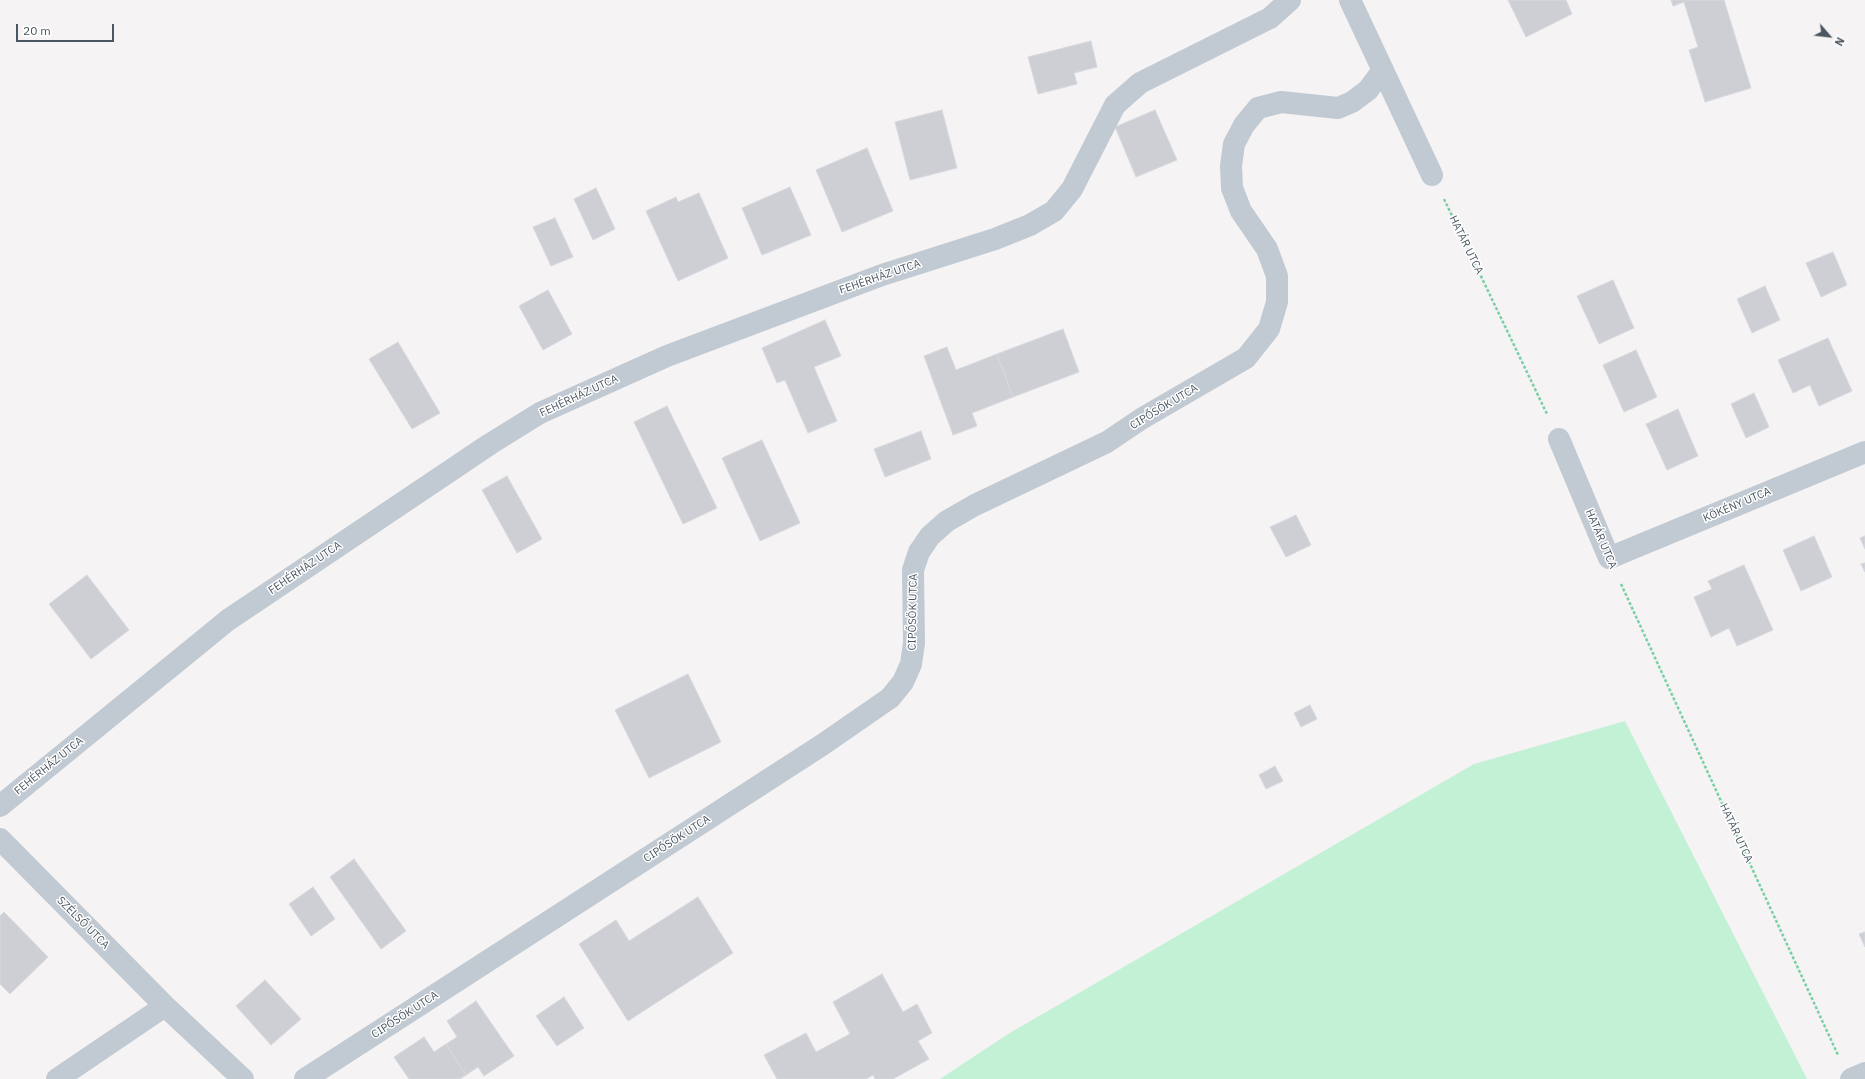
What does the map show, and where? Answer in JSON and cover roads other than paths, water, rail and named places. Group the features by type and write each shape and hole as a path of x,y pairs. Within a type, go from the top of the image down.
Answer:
{"street":[{"name":"FEHÉRHÁZ UTCA","path":"0,806 228,620 490,444 540,413 666,356 882,275 994,239 1030,225 1054,211 1072,189 1115,105 1140,83 1270,18 1290,0"},
{"path":"1350,0 1432,175"},
{"name":"CIPŐSÖK UTCA","path":"305,1079 822,745 890,698 903,682 910,664 914,643 913,570 919,552 930,536 947,521 975,505 1107,442 1141,419 1246,358 1269,329 1277,302 1276,276 1267,249 1241,211 1232,188 1231,166 1234,144 1244,125 1258,108 1280,102 1338,108 1352,102 1368,90 1383,70"},
{"name":"HATÁR UTCA","path":"1559,439 1609,558"},
{"name":"KÖKÉNY UTCA","path":"1609,558 1865,452"},
{"name":"SZÉLSŐ UTCA","path":"0,840 165,1006 243,1079"},
{"path":"57,1079 165,1006"},
{"path":"1851,1079 1865,1073"}]}
